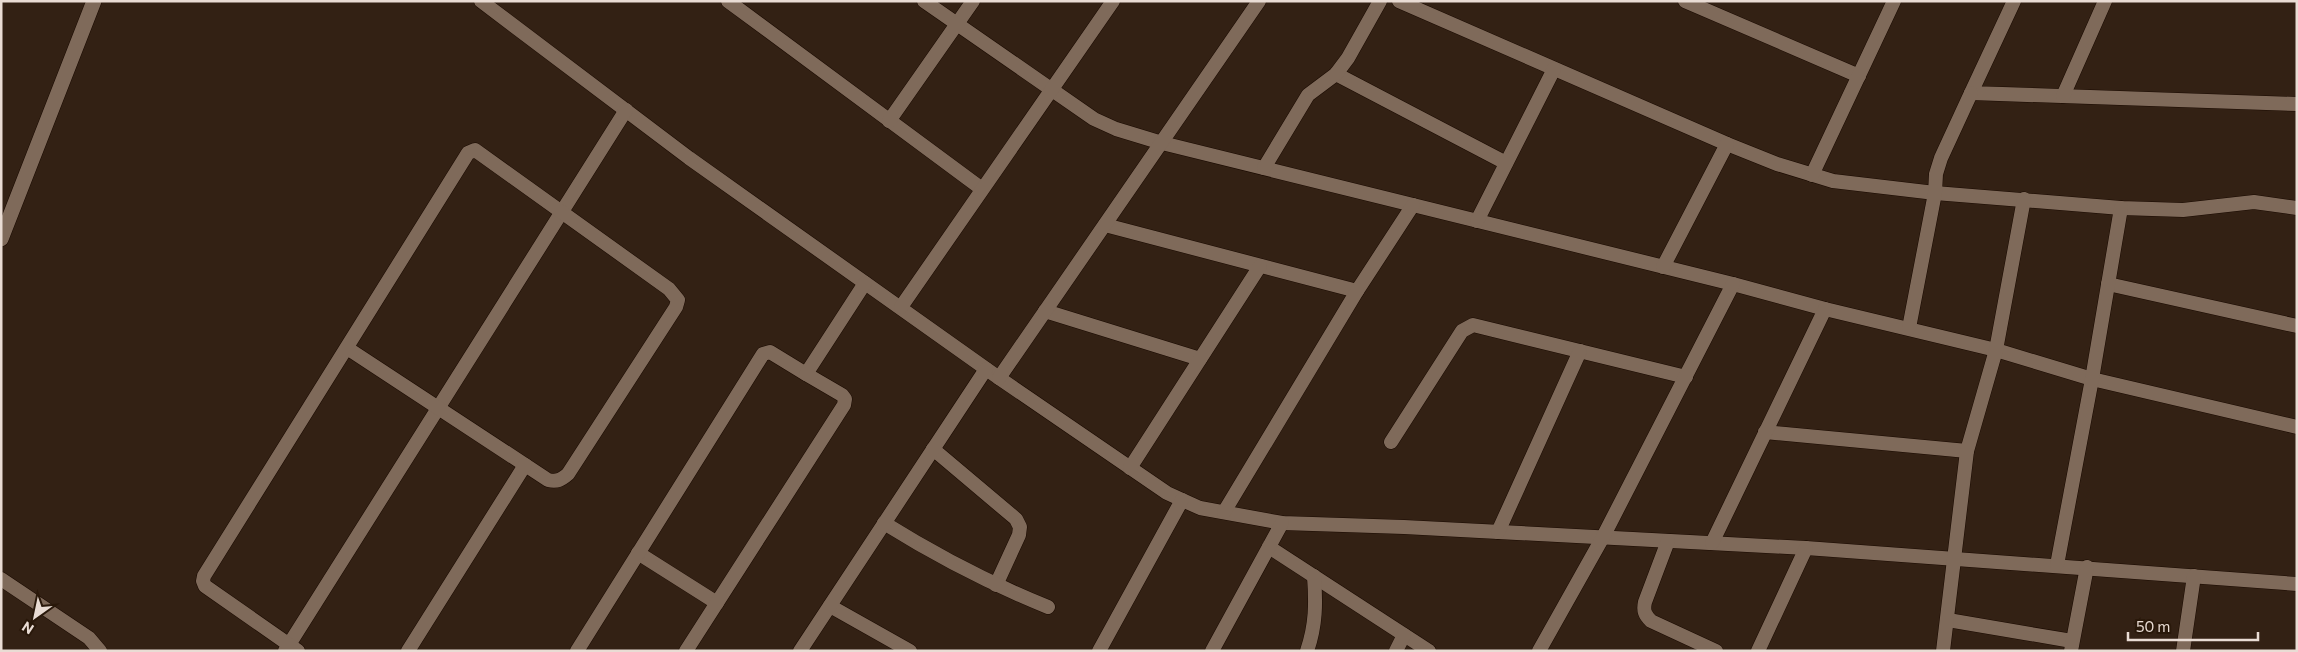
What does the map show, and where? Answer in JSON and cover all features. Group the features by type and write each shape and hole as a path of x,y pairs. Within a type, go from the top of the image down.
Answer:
{"street":[{"path":"1,239 94,1"},
{"path":"481,1 626,110 986,369 1167,493 1200,508 1282,523 1806,548 2086,567 2297,584"},
{"path":"728,1 982,189"},
{"path":"924,1 1102,123 1162,142 1733,284 1825,310 1909,328 1996,350 2092,379 2297,427"},
{"path":"889,121 973,1"},
{"path":"900,307 1053,91 1113,1"},
{"path":"999,378 1259,1"},
{"path":"1264,168 1308,95 1336,74 1348,58 1380,1"},
{"path":"1398,1 1727,144 1777,164 1832,181 1936,193 2121,208 2183,210 2254,202 2297,208"},
{"path":"1685,1 1859,76"},
{"path":"1812,175 1894,1"},
{"path":"1909,328 1936,193 1936,174 1941,158 2014,1"},
{"path":"2063,96 2105,1"},
{"path":"1477,221 1554,68"},
{"path":"1336,74 1506,163"},
{"path":"1971,94 2297,104"},
{"path":"347,348 438,408 524,465 548,480 561,480 568,474 676,307 678,300 669,289 562,211 475,150 472,150 463,162 204,576 203,582 205,586 291,649 438,408 562,211 626,110"},
{"path":"1663,267 1727,144"},
{"path":"1943,651 1968,452 1996,350 2024,199"},
{"path":"1224,512 1357,291 1413,205"},
{"path":"2057,565 2092,379 2121,208"},
{"path":"1105,225 1357,291"},
{"path":"1130,468 1260,266"},
{"path":"806,374 865,283"},
{"path":"1539,651 1603,538 1733,284"},
{"path":"2108,284 2297,326"},
{"path":"1712,543 1825,310"},
{"path":"1045,311 1200,359"},
{"path":"1391,442 1466,327 1473,325 1686,377"},
{"path":"1498,532 1580,351"},
{"path":"577,651 763,354 770,352 842,395 845,399 844,405 686,651"},
{"path":"800,651 986,369"},
{"path":"1765,432 1968,452"},
{"path":"933,449 1016,519 1020,527 1019,535 996,585"},
{"path":"408,651 524,465"},
{"path":"1099,651 1182,500"},
{"path":"884,523 945,560 996,585 1048,607"},
{"path":"1212,651 1282,523"},
{"path":"1668,541 1645,602 1643,609 1646,616 1651,621 1716,651"},
{"path":"1269,547 1429,651"},
{"path":"1758,651 1806,548"},
{"path":"638,553 717,603"},
{"path":"1948,620 2072,646 2086,567"},
{"path":"1307,651 1313,632 1316,608 1314,576"},
{"path":"2182,651 2194,576"},
{"path":"1,578 89,638 100,651"},
{"path":"830,606 910,651"},
{"path":"1396,651 1404,635"}]}
